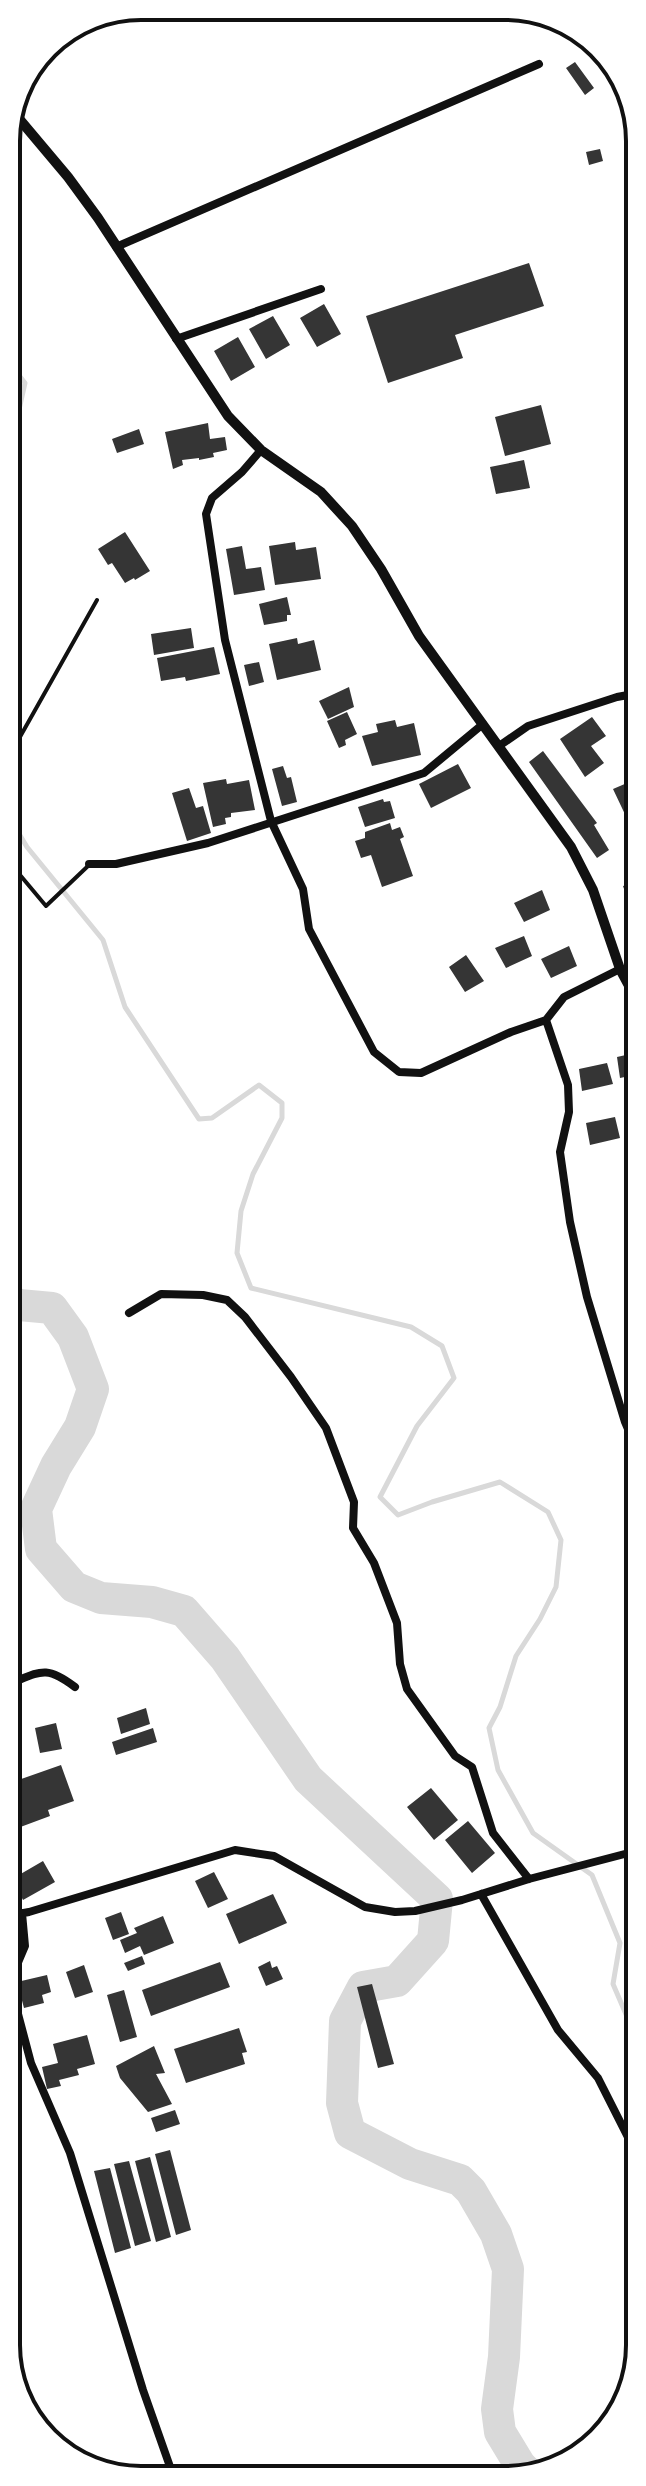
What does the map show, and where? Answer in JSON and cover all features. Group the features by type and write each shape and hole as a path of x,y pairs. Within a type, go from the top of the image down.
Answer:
{"street":[{"path":"116,247 539,64"},
{"path":"22,122 68,177 228,416 261,450 321,492 352,526 419,636 571,847 593,890 626,980"},
{"path":"176,339 321,289"},
{"path":"261,450 242,472 212,498 206,514 225,640 271,821 303,889 309,929 374,1052 399,1072 421,1073 511,1032 546,1020 564,997 620,969"},
{"path":"499,746 528,726 626,695"},
{"path":"89,864 116,864 208,843 424,773 483,724"},
{"path":"546,1020 568,1085 569,1112 560,1152 570,1222 587,1297 626,1424"},
{"path":"129,1313 161,1294 203,1295 227,1300 245,1317 291,1377 326,1428 354,1502 353,1528 374,1563 397,1623 400,1664 407,1689 455,1756 472,1767 493,1833 529,1879"},
{"path":"20,1680 44,1671 58,1674 75,1687"},
{"path":"20,1958 25,1946 22,1913 235,1850 274,1856 365,1907 395,1912 415,1911 462,1900 626,1854"},
{"path":"481,1894 558,2030 598,2078 626,2133"},
{"path":"20,2021 31,2063 70,2153 143,2390 170,2466"}],"lane":[{"path":"20,737 97,600"},
{"path":"20,875 46,906 89,864"}],"building":[{"path":"575,62 594,88 585,95 566,68"},
{"path":"600,149 603,161 589,165 586,152"},
{"path":"529,263 544,306 455,335 463,358 388,383 366,316"},
{"path":"324,304 341,334 317,347 300,318"},
{"path":"273,316 290,345 266,359 249,329"},
{"path":"238,337 255,367 231,381 214,351"},
{"path":"541,405 551,444 505,456 495,417"},
{"path":"208,423 210,439 225,437 227,450 213,453 214,457 182,460 183,465 173,469 165,432"},
{"path":"139,429 144,444 117,453 112,439"},
{"path":"524,460 530,488 496,494 490,467"},
{"path":"125,532 150,571 125,583 98,549"},
{"path":"295,542 296,550 316,547 321,579 275,585 269,546"},
{"path":"242,546 246,569 261,567 265,590 234,595 226,549"},
{"path":"287,597 291,615 287,615 287,621 264,625 259,604"},
{"path":"191,628 194,648 154,655 151,634"},
{"path":"297,638 298,644 314,640 321,670 277,680 269,644"},
{"path":"214,647 220,674 186,681 185,677 161,681 157,658"},
{"path":"259,662 264,682 249,686 244,665"},
{"path":"349,687 354,707 328,719 319,701"},
{"path":"347,712 357,734 345,740 346,745 339,748 327,721"},
{"path":"592,717 606,736 591,746 604,763 585,777 560,739"},
{"path":"395,720 397,727 414,723 421,755 372,766 362,736 378,732 376,724"},
{"path":"543,751 597,823 594,825 609,850 597,858 529,762"},
{"path":"458,764 471,788 431,808 419,784"},
{"path":"283,766 287,778 291,777 297,802 282,806 272,769"},
{"path":"226,779 227,784 249,780 255,810 231,813 231,817 225,818 226,824 213,827 203,783"},
{"path":"626,783 626,816 613,789"},
{"path":"189,788 196,808 203,806 211,833 187,841 172,793"},
{"path":"383,799 384,802 390,801 395,818 365,827 358,807"},
{"path":"390,823 392,830 400,827 404,837 400,839 413,876 382,887 371,855 361,858 355,841 365,838 365,832"},
{"path":"542,890 550,910 524,922 514,903"},
{"path":"524,936 532,956 506,968 495,948"},
{"path":"569,946 577,966 551,978 541,959"},
{"path":"466,955 484,981 465,992 449,967"},
{"path":"626,1055 626,1077 620,1078 617,1057"},
{"path":"607,1063 613,1084 582,1091 579,1069"},
{"path":"615,1117 620,1138 590,1145 586,1123"},
{"path":"146,1708 150,1724 121,1734 117,1718"},
{"path":"56,1723 62,1749 40,1753 35,1728"},
{"path":"153,1728 157,1742 116,1755 112,1742"},
{"path":"61,1765 74,1801 48,1810 50,1816 20,1827 20,1779"},
{"path":"431,1788 458,1820 434,1840 407,1807"},
{"path":"468,1821 495,1853 472,1873 445,1840"},
{"path":"43,1861 55,1882 23,1900 20,1874"},
{"path":"214,1872 228,1899 208,1908 195,1881"},
{"path":"273,1894 287,1923 239,1944 226,1914"},
{"path":"121,1912 129,1934 113,1940 105,1918"},
{"path":"163,1916 174,1943 144,1955 140,1946 125,1953 120,1940 137,1933 134,1928"},
{"path":"142,1956 145,1964 128,1971 124,1963"},
{"path":"270,1961 272,1968 277,1966 283,1979 266,1986 258,1967"},
{"path":"220,1962 230,1987 151,2016 142,1990"},
{"path":"84,1965 93,1992 75,1998 66,1972"},
{"path":"47,1975 51,1992 42,1995 44,2003 24,2008 20,1981"},
{"path":"372,1984 394,2064 378,2068 357,1987"},
{"path":"124,1990 137,2037 120,2042 107,1995"},
{"path":"239,2028 247,2052 242,2053 245,2064 186,2083 174,2049"},
{"path":"87,2035 95,2064 77,2069 79,2075 59,2080 61,2086 47,2089 42,2067 58,2063 53,2044"},
{"path":"154,2046 165,2073 156,2074 172,2104 148,2112 120,2078 116,2066"},
{"path":"175,2110 180,2124 156,2132 151,2118"},
{"path":"170,2150 191,2230 176,2235 155,2154"},
{"path":"150,2157 171,2237 156,2242 135,2161"},
{"path":"129,2161 151,2241 135,2246 114,2164"},
{"path":"110,2168 131,2248 115,2253 94,2171"}],"waterway":[{"path":"20,377 25,383 20,405"},
{"path":"20,835 103,940 125,1007 199,1119 212,1118 259,1085 282,1103 282,1118 253,1174 241,1211 237,1253 251,1288 411,1327 442,1346 454,1378 417,1426 380,1497 398,1515 500,1482 548,1512 561,1540 556,1587 516,1656 500,1707 489,1728 498,1770 533,1833 592,1875 620,1943 613,1984 626,2014"},
{"path":"20,1305 52,1308 73,1337 93,1389 80,1427 56,1466 36,1509 41,1549 74,1587 101,1598 152,1602 184,1611 225,1658 308,1779 437,1899 433,1941 397,1981 363,1987 345,2021 342,2103 350,2133 410,2164 460,2180 471,2191 496,2234 508,2269 504,2357 497,2409 500,2432 520,2465"}]}
